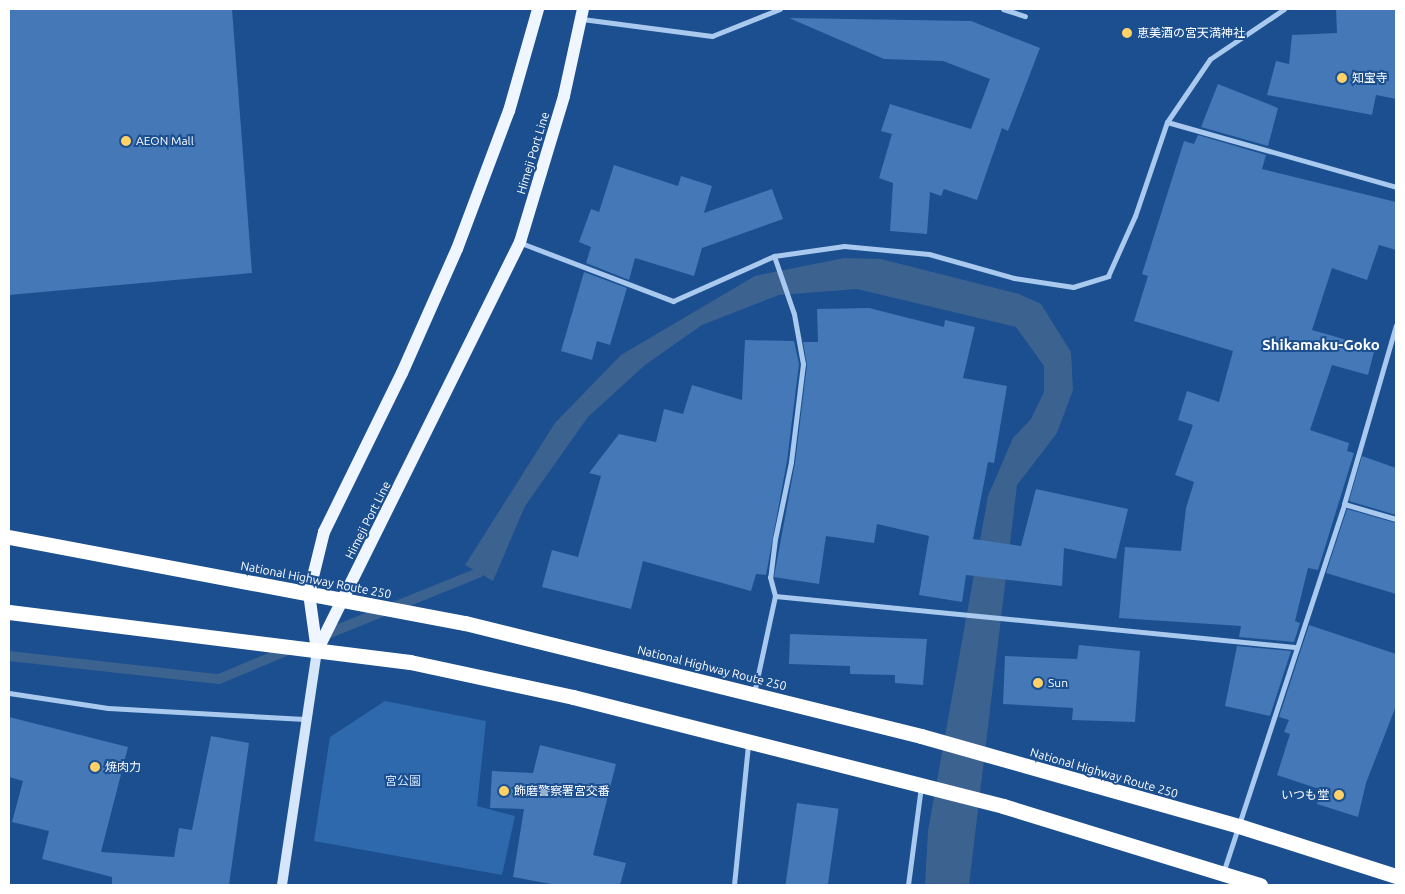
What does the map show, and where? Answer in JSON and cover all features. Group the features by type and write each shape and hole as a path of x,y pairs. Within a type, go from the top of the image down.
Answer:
{"highway":[{"name":"National Highway Route 250","path":"9,537 343,601 465,622 921,736 1239,826 1396,876"},
{"path":"9,612 410,662 748,740 1003,806 1260,885"}],"main road":[{"path":"317,651 309,593 324,532 402,373 479,195 538,9"},
{"name":"Himeji Port Line","path":"317,651 520,242 564,96 582,14"}],"street":[{"path":"582,14 712,36 780,9"},
{"path":"1003,9 1025,16"},
{"path":"520,242 673,301 774,256 844,246 929,254 1014,278 1073,287 1108,276 1135,216 1167,122 1210,59 1284,9"},
{"path":"1167,122 1396,187"},
{"path":"754,694 775,596 770,577 797,428 803,364 794,314 774,256"},
{"path":"1222,874 1295,647 1344,504 1396,325"},
{"path":"1344,504 1396,519"},
{"path":"775,596 1295,647"},
{"path":"282,885 305,718 317,651"},
{"path":"9,692 108,708 305,718"},
{"path":"734,885 748,740"},
{"path":"908,885 921,786"}],"green space":[{"name":"宮公園","path":"385,701 486,721 477,806 515,816 502,875 314,841 330,737"}],"shaded area":[{"path":"844,258 881,259 1019,294 1041,304 1071,352 1073,390 1057,433 1017,485 969,885 925,885 928,831 988,496 1013,438 1031,419 1044,392 1044,366 1016,327 857,289 779,295 702,325 645,365 588,417 525,506 493,581 465,565 555,423 621,355 755,276"}],"building":[{"name":"AEON Mall","path":"9,9 232,9 252,273 9,295"},
{"path":"1336,9 1396,9 1396,99 1376,95 1372,115 1267,95 1276,61 1289,64 1292,35 1337,33"},
{"path":"789,18 971,21 1040,48 1008,131 1002,128 977,200 944,189 941,196 930,192 927,234 890,231 893,183 879,178 892,134 881,131 890,104 971,129 990,79 943,61 884,59"},
{"path":"1218,84 1278,108 1268,146 1201,127"},
{"path":"1198,135 1266,155 1262,169 1396,202 1396,250 1379,245 1367,280 1332,268 1312,330 1375,348 1368,375 1332,365 1310,430 1349,443 1347,451 1354,453 1318,570 1308,568 1295,621 1300,623 1294,642 1239,637 1241,626 1119,618 1125,547 1181,551 1186,508 1194,482 1175,475 1193,425 1178,420 1187,391 1219,402 1233,351 1134,321 1148,276 1142,274 1184,141 1194,144"},
{"path":"614,165 678,186 681,176 712,186 704,213 772,189 783,219 702,248 694,276 635,258 629,280 586,263 591,247 579,242 591,209 599,212"},
{"path":"584,272 627,288 610,345 597,341 592,360 561,351"},
{"path":"869,308 944,327 945,320 975,327 963,378 1007,386 994,463 988,462 973,539 1021,546 1036,489 1128,509 1116,559 1064,548 1062,586 966,575 962,602 919,595 929,536 877,524 874,543 826,536 819,584 774,577 795,463 807,365 803,342 818,342 817,309"},
{"path":"745,340 794,341 799,364 787,461 766,575 756,574 751,591 643,561 631,609 542,587 552,550 578,557 601,476 589,473 619,434 656,442 664,409 683,414 692,385 742,400"},
{"path":"1362,456 1396,468 1396,515 1349,501"},
{"path":"1347,509 1396,523 1396,594 1326,573"},
{"path":"1309,625 1396,654 1396,706 1366,783 1358,817 1317,804 1322,790 1277,775 1290,734 1284,732 1289,720 1279,717"},
{"path":"790,634 927,639 923,685 895,683 895,675 850,674 850,666 789,664"},
{"path":"1079,645 1140,651 1135,722 1072,720 1073,708 1003,704 1005,656 1077,659"},
{"path":"1237,646 1291,651 1270,716 1225,706"},
{"path":"9,717 128,747 101,852 174,857 179,828 192,830 211,736 249,743 229,885 112,884 112,877 42,859 49,831 12,822 23,781 9,777"},
{"path":"540,745 616,764 593,855 626,863 620,885 556,885 513,877 524,809 490,808 492,771 533,773"},
{"path":"797,803 839,809 828,885 785,885"}],"waterway":[{"path":"322,636 478,573 485,562"},
{"path":"9,656 219,679 293,648"}],"place":[{"name":"恵美酒の宮天満神社","path":"1127,33"},
{"name":"知宝寺","path":"1342,78"},
{"name":"AEON Mall","path":"126,141"},
{"name":"Sun","path":"1038,683"},
{"name":"焼肉力","path":"95,767"},
{"name":"飾磨警察署宮交番","path":"504,791"},
{"name":"いつも堂","path":"1339,795"}],"district":[{"name":"Shikamaku-Goko","path":"1321,345"}]}
